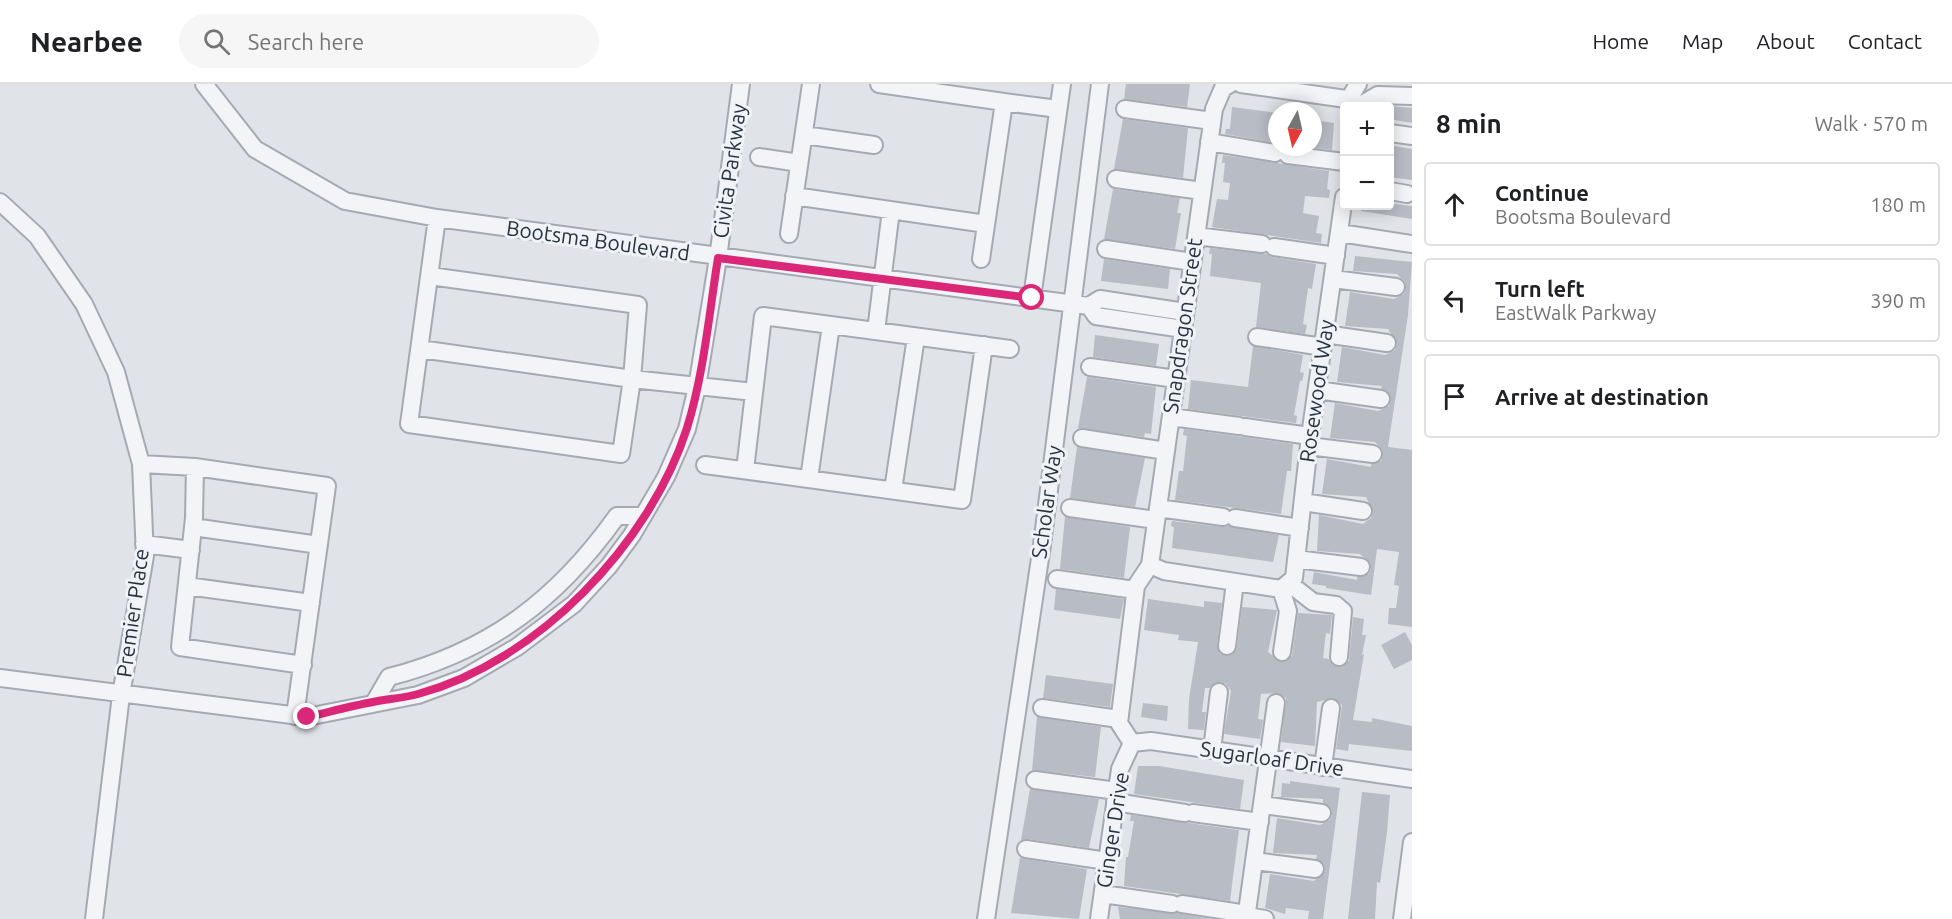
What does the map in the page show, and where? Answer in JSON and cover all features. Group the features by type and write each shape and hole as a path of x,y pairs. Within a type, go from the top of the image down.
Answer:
{"street":[{"name":"Bootsma Boulevard","path":"204,84 255,149 345,201 437,219 1081,305"},
{"name":"Civita Parkway","path":"0,678 307,717 375,701 418,695 464,678 517,647 574,604 609,566 643,516 666,477 687,429 698,387 741,84"},
{"path":"789,234 811,84"},
{"path":"879,84 1058,109"},
{"path":"1032,298 1062,84"},
{"name":"Scholar Way","path":"986,919 1040,557 1081,305 1100,84"},
{"path":"1356,102 1358,84"},
{"path":"1234,85 1301,88 1346,102"},
{"name":"Snapdragon Street","path":"1150,565 1212,121 1234,85"},
{"path":"1363,102 1378,95 1412,96"},
{"path":"981,259 1004,102"},
{"path":"1125,109 1212,121"},
{"path":"1394,134 1412,136"},
{"path":"804,135 874,145"},
{"path":"1209,142 1340,161"},
{"path":"759,157 800,163"},
{"path":"1116,179 1202,191"},
{"path":"1394,192 1407,194"},
{"path":"795,196 986,224"},
{"name":"Premier Place","path":"0,202 37,236 84,304 116,372 141,464 145,556 121,695 94,919"},
{"path":"876,331 891,210"},
{"name":"Rosewood Way","path":"1285,587 1294,578 1310,441 1343,210"},
{"path":"430,276 638,305 632,379 621,454 409,424 437,219"},
{"path":"1340,233 1412,244"},
{"path":"1196,236 1336,256"},
{"path":"1106,249 1192,262"},
{"path":"1333,279 1396,287"},
{"path":"1081,305 1100,299 1185,312"},
{"path":"1081,305 1096,316 1183,329"},
{"path":"745,470 763,316 1011,349"},
{"path":"809,479 831,325"},
{"path":"893,490 916,336"},
{"path":"1257,337 1387,343"},
{"path":"705,465 962,500 984,345"},
{"path":"420,349 632,379 754,392"},
{"path":"1090,367 1176,379"},
{"path":"1317,390 1381,399"},
{"path":"1171,417 1242,427 1373,454"},
{"path":"1082,438 1166,451"},
{"path":"141,464 195,467 327,486 295,716"},
{"path":"195,467 193,527 180,647 303,664"},
{"path":"1303,502 1363,511"},
{"path":"1070,508 1229,518 1300,528"},
{"path":"375,701 389,676 428,667 465,651 510,626 577,569 617,516 643,516"},
{"path":"193,527 320,544"},
{"path":"144,544 190,550"},
{"path":"1296,559 1361,567"},
{"path":"1131,743 1119,719 1135,590 1150,565 1164,571 1285,587 1313,602 1336,605 1343,611 1339,657"},
{"path":"1057,579 1135,590"},
{"path":"1227,646 1235,582"},
{"path":"187,586 311,603"},
{"path":"1282,652 1288,611 1285,587"},
{"path":"1212,750 1219,692"},
{"path":"1247,916 1276,703"},
{"path":"1042,708 1119,719"},
{"path":"1323,767 1331,708"},
{"name":"Sugarloaf Drive","path":"1131,743 1151,741 1412,779"},
{"name":"Ginger Drive","path":"1099,919 1120,769 1131,743"},
{"path":"1035,780 1189,813 1260,822"},
{"path":"1263,805 1322,813"},
{"path":"1401,919 1412,843"},
{"path":"1026,849 1107,861"},
{"path":"1255,861 1315,869"},
{"path":"1103,894 1265,919"}],"building":[{"path":"1126,84 1190,84 1187,107 1124,99"},
{"path":"1394,106 1412,108 1412,123 1394,120"},
{"path":"1232,107 1268,112 1268,141 1225,134 1226,129 1230,129"},
{"path":"1123,119 1188,128 1183,178 1114,169"},
{"path":"1322,121 1334,123 1332,150 1322,149"},
{"path":"1394,146 1412,149 1412,180 1394,178"},
{"path":"1223,155 1329,171 1327,189 1330,190 1329,198 1305,196 1303,213 1319,216 1316,233 1322,234 1321,243 1212,227 1217,199 1228,200 1230,183 1223,182 1225,163 1222,163"},
{"path":"1113,189 1180,198 1177,213 1181,213 1175,249 1104,239"},
{"path":"1394,204 1412,206 1412,219 1361,211 1394,210"},
{"path":"1210,248 1266,254 1316,264 1312,289 1308,288 1303,324 1307,325 1305,334 1256,327 1261,283 1210,276 1212,254 1209,254"},
{"path":"1355,256 1412,262 1408,315 1388,447 1412,450 1412,627 1388,624 1389,608 1396,608 1399,586 1394,585 1399,552 1377,549 1371,595 1312,584 1314,572 1357,580 1357,577 1369,574 1371,569 1370,562 1360,554 1317,551 1319,515 1363,524 1371,518 1373,512 1366,497 1322,494 1327,459 1371,467 1371,464 1381,461 1383,455 1382,449 1375,442 1330,438 1335,403 1378,411 1389,406 1391,400 1390,395 1381,388 1382,386 1337,382 1342,347 1385,355 1395,350 1397,344 1388,329 1345,326 1350,292 1394,299 1404,294 1406,288 1405,282 1397,274 1353,271"},
{"path":"1104,259 1170,269 1168,289 1101,281"},
{"path":"1095,335 1159,344 1156,366 1093,357"},
{"path":"1253,346 1303,355 1300,372 1304,373 1300,381 1294,415 1297,416 1296,423 1188,409 1191,380 1248,387"},
{"path":"1087,377 1156,387 1151,434 1145,433 1144,437 1078,428"},
{"path":"1184,429 1293,444 1291,471 1287,471 1281,514 1175,500 1179,471 1183,471 1187,436 1183,435"},
{"path":"1077,447 1145,458 1135,507 1070,498"},
{"path":"1065,517 1130,527 1124,578 1060,569"},
{"path":"1172,521 1228,526 1279,535 1273,562 1172,548 1174,527 1171,526"},
{"path":"1056,589 1124,599 1120,619 1054,610"},
{"path":"1148,599 1204,607 1204,601 1222,603 1217,645 1220,654 1226,656 1232,655 1237,648 1242,607 1277,610 1268,652 1281,662 1292,656 1298,613 1332,615 1330,634 1326,633 1323,658 1329,659 1333,665 1339,667 1349,661 1353,617 1364,619 1362,635 1366,635 1362,655 1364,654 1353,720 1372,722 1372,718 1412,726 1412,751 1349,744 1348,751 1336,749 1342,705 1332,698 1317,702 1315,746 1281,742 1286,698 1277,693 1261,694 1258,719 1263,720 1260,739 1224,734 1231,691 1226,684 1220,682 1205,688 1202,712 1206,712 1204,730 1188,729 1189,699 1198,642 1178,640 1179,635 1144,630"},
{"path":"1405,632 1412,645 1412,660 1394,669 1381,645"},
{"path":"1046,675 1113,684 1110,707 1043,698"},
{"path":"1143,703 1168,706 1167,721 1141,717"},
{"path":"1037,717 1101,727 1095,777 1032,770"},
{"path":"1138,766 1159,766 1244,780 1240,809 1134,794"},
{"path":"1290,781 1340,788 1323,919 1308,919 1309,911 1286,908 1285,914 1265,908 1270,874 1314,881 1325,871 1324,864 1316,859 1317,855 1273,853 1277,818 1320,825 1330,820 1332,815 1331,809 1323,803 1323,799 1281,797 1282,783 1290,784"},
{"path":"1030,789 1099,799 1089,848 1028,839 1021,840"},
{"path":"1362,792 1390,795 1387,832 1380,883 1377,882 1375,919 1348,919"},
{"path":"1131,815 1239,830 1230,901 1124,886 1126,857 1128,857 1134,821 1130,821"},
{"path":"1020,858 1087,869 1079,919 1011,913"},
{"path":"1118,907 1177,913 1210,919 1120,919"}],"route":[{"path":"307,717 375,701 418,695 464,678 517,647 574,604 609,566 632,535 666,477 687,429 698,387 718,258 1032,298"}]}
